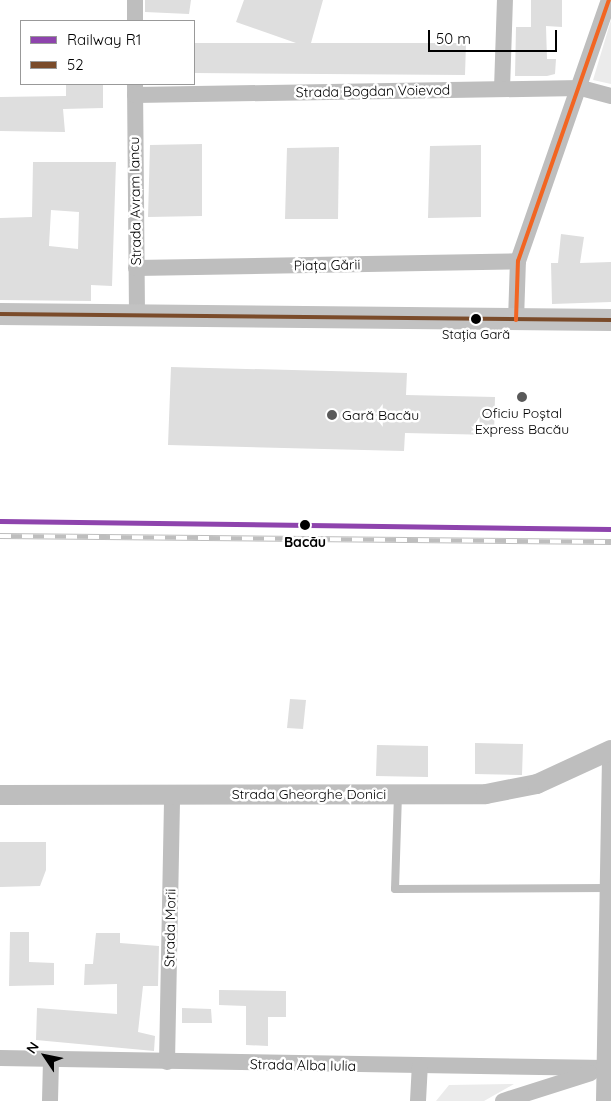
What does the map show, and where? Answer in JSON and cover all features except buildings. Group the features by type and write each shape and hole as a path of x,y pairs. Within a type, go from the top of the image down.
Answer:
{"main road":[{"path":"0,314 137,318 611,320"}],"street":[{"path":"134,0 135,20"},
{"path":"502,89 505,0"},
{"path":"516,320 518,261 581,88 609,0"},
{"name":"Strada Bogdan Voievod","path":"135,89 581,88 611,96"},
{"name":"Strada Avram Iancu","path":"135,89 137,318"},
{"name":"Piața Gării","path":"136,268 518,261"},
{"path":"604,1101 610,750"},
{"name":"Strada Gheorghe Donici","path":"0,795 398,794 509,791 537,784 610,750"},
{"name":"Strada Morii","path":"167,1062 172,795"},
{"name":"Strada Alba Iulia","path":"0,1058 420,1067 605,1068"},
{"path":"50,1101 51,1059"},
{"path":"418,1101 420,1067"},
{"path":"502,1101 605,1068"}],"lane":[{"path":"398,794 395,889 608,888"}],"shaded area":[{"path":"611,20 611,84 593,80"},
{"path":"514,1084 484,1101 436,1101 449,1085"}],"railway":[{"path":"0,536 611,542"}],"rail line":[{"name":"R1","path":"0,521 611,529"}],"transit line":[{"path":"516,320 518,261 609,0"},
{"name":"52","path":"0,314 611,320"}],"place":[{"name":"Stația Gară","path":"476,319"},
{"name":"Oficiu Poștal Express Bacău","path":"522,397"},
{"name":"Gară Bacău","path":"332,415"},
{"name":"Bacău","path":"305,525"}]}
